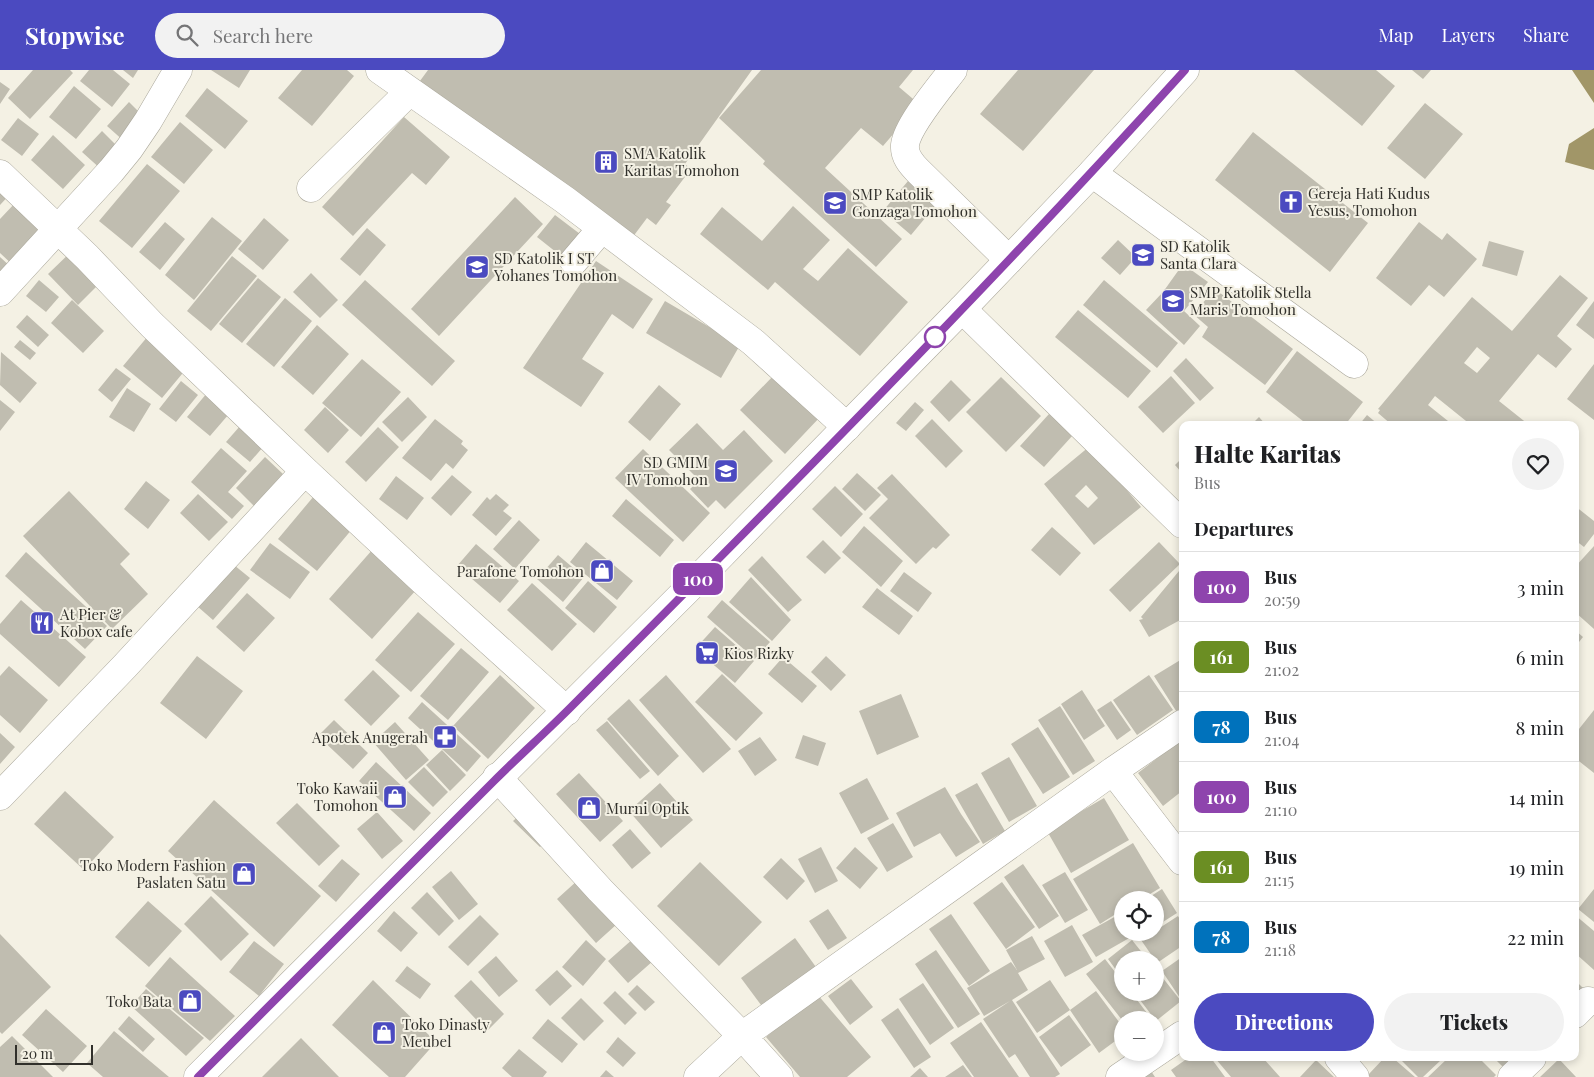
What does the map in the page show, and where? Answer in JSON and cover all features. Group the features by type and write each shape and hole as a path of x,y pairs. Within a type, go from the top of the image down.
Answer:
{"main road":[{"path":"0,292 112,171 148,121 178,70"},
{"path":"380,70 565,200 752,342 847,427"},
{"path":"952,70 909,130 905,145 906,155 912,165 1009,260"},
{"path":"198,1077 498,778 568,711 847,427 1092,174 1185,70"},
{"path":"311,188 410,91"},
{"path":"0,174 58,229 152,325 305,471 422,580 568,711"},
{"path":"1092,174 1354,364"},
{"path":"574,261 602,228"},
{"path":"962,309 1179,521"},
{"path":"0,796 125,666 305,471"},
{"path":"698,1077 742,1036 1113,771 1179,726"},
{"path":"1113,771 1179,857"},
{"path":"498,778 600,890 742,1036 779,1077"},
{"path":"1120,1077 1179,1037"},
{"path":"1342,1061 1355,1077"},
{"path":"1512,1077 1529,1061"}],"shaded area":[{"path":"1572,70 1594,70 1594,103"},
{"path":"1594,128 1594,170 1565,162 1569,144"}],"building":[{"path":"33,70 70,70 73,73 30,119 8,98"},
{"path":"89,70 113,70 130,84 112,107 80,81"},
{"path":"123,70 138,70 133,78"},
{"path":"211,70 250,70 239,88"},
{"path":"302,70 347,70 354,76 312,126 278,98"},
{"name":"SMA Katolik Karitas Tomohon","path":"428,70 752,70 685,164 691,169 666,202 671,205 656,225 647,218 632,238 417,85"},
{"name":"SMP Katolik Gonzaga Tomohon","path":"761,70 913,70 899,87 919,104 883,146 861,128 825,168 902,239 876,267 763,164 765,161 719,118"},
{"path":"1018,70 1094,70 1023,151 980,114"},
{"path":"1294,70 1376,70 1395,86 1362,126"},
{"path":"1412,70 1431,70 1423,79"},
{"path":"0,82 10,89 0,104"},
{"path":"74,86 101,109 76,139 49,117"},
{"path":"207,88 248,121 225,149 185,116"},
{"path":"129,102 146,119 125,142 107,126"},
{"path":"1425,103 1463,134 1425,179 1387,148"},
{"path":"404,117 450,157 426,185 412,173 353,236 322,207"},
{"path":"18,118 39,134 22,156 1,140"},
{"path":"180,122 213,150 184,184 151,157"},
{"path":"102,131 122,151 103,171 82,152"},
{"name":"Gereja Hati Kudus Yesus, Tomohon","path":"1253,132 1368,223 1330,272 1215,180"},
{"path":"53,135 85,165 63,189 31,160"},
{"path":"147,164 180,191 132,248 99,221"},
{"path":"913,175 941,199 911,235 883,211"},
{"path":"0,179 13,191 0,205"},
{"name":"SD Katolik I ST Yohanes Tomohon","path":"515,197 543,224 439,336 411,309"},
{"path":"16,202 48,231 15,267 0,253 0,219"},
{"path":"793,206 830,240 803,269 818,281 848,248 908,302 860,356 775,282 768,290 700,234 722,207 762,241"},
{"path":"555,215 584,237 566,260 537,237"},
{"path":"212,217 242,241 194,300 165,275"},
{"path":"264,218 289,240 263,270 238,249"},
{"path":"165,222 185,239 160,270 139,252"},
{"path":"1419,222 1442,240 1447,233 1477,259 1444,297 1429,285 1411,306 1376,278"},
{"path":"367,228 386,245 360,276 340,259"},
{"path":"1118,240 1136,257 1120,275 1101,258"},
{"path":"1489,241 1524,251 1517,276 1482,266"},
{"path":"75,248 105,278 78,305 48,274"},
{"path":"232,256 257,276 211,331 187,311"},
{"path":"0,257 11,267 0,278"},
{"path":"596,261 653,299 633,329 612,314 582,359 604,373 581,407 523,368"},
{"name":"SMP Katolik Stella Maris Tomohon","path":"1183,264 1208,282 1184,311 1200,326 1184,345 1146,310 1163,292"},
{"path":"311,273 338,300 320,318 293,292"},
{"path":"1560,275 1588,298 1557,336 1572,349 1556,368 1538,354 1499,401 1524,421 1466,421 1435,396 1428,405 1448,421 1387,421 1378,413 1380,410 1378,409 1472,297 1512,331","holes":["1477,347 1490,358 1477,373 1464,363"]},
{"path":"258,278 281,297 242,343 219,324"},
{"path":"39,280 59,297 46,312 26,296"},
{"path":"365,280 455,361 432,386 342,305"},
{"path":"1104,280 1178,343 1157,368 1083,305"},
{"path":"1215,289 1293,349 1265,385 1202,337 1208,327 1193,314"},
{"path":"285,298 312,321 274,367 246,344"},
{"path":"72,300 104,331 83,353 51,323"},
{"path":"665,301 740,345 721,378 646,333"},
{"path":"1594,301 1594,339 1576,325"},
{"path":"1078,310 1151,371 1128,398 1055,337"},
{"path":"27,315 49,335 38,347 16,327"},
{"path":"317,325 349,354 313,395 281,367"},
{"path":"148,336 187,368 162,398 123,366"},
{"path":"20,340 36,353 30,360 14,347"},
{"path":"1297,351 1363,402 1348,421 1303,421 1266,392"},
{"path":"1,352 37,383 20,403 0,385"},
{"path":"1186,358 1214,388 1200,401 1173,371"},
{"path":"362,359 401,392 361,437 322,403"},
{"path":"1594,364 1594,420 1567,399"},
{"path":"116,368 131,379 112,402 98,390"},
{"path":"776,373 821,416 785,454 740,410"},
{"path":"1171,376 1195,403 1163,433 1138,407"},
{"path":"1001,377 1041,416 1006,452 966,412"},
{"path":"951,380 971,400 949,422 930,402"},
{"path":"181,381 198,395 176,422 159,409"},
{"path":"659,385 681,404 650,441 628,422"},
{"path":"212,387 235,407 210,436 187,417"},
{"path":"127,388 151,404 134,432 109,417"},
{"path":"408,397 427,417 402,442 382,422"},
{"path":"0,400 15,412 0,431"},
{"path":"915,402 924,410 906,431 896,423"},
{"path":"325,407 349,430 328,453 304,430"},
{"path":"1049,414 1073,435 1044,467 1020,446"},
{"path":"1367,415 1374,421 1362,421"},
{"path":"247,418 270,439 250,462 226,442"},
{"path":"435,419 463,441 461,444 468,450 453,469 446,463 431,481 402,458"},
{"path":"932,419 963,451 946,468 915,436"},
{"name":"SD GMIM IV Tomohon","path":"697,423 723,450 744,430 773,461 725,509 716,500 708,508 690,489 699,480 669,450"},
{"path":"378,427 399,447 366,482 345,462"},
{"path":"1090,446 1141,507 1094,545 1044,484","holes":["1086,485 1098,498 1088,508 1075,496"]},
{"path":"221,448 247,471 228,492 244,506 232,519 191,482"},
{"path":"643,449 710,513 683,542 615,478"},
{"path":"265,457 283,474 254,506 236,488"},
{"path":"1179,461 1179,470 1175,465"},
{"path":"857,473 881,495 865,511 842,489"},
{"path":"892,474 950,535 936,549 933,547 916,564 869,518 888,499 877,488"},
{"path":"452,475 472,492 451,516 431,498"},
{"path":"396,476 424,498 407,520 379,499"},
{"path":"146,481 170,500 148,529 124,509"},
{"path":"835,486 863,514 841,537 812,509"},
{"path":"319,490 358,522 317,571 278,539"},
{"path":"69,491 130,554 120,564 148,594 112,629 23,536"},
{"path":"198,494 228,522 209,541 180,513"},
{"path":"496,494 509,505 503,511 512,518 496,536 472,515 487,497 490,500"},
{"path":"626,499 674,540 660,557 612,516"},
{"path":"1579,509 1594,521 1594,534 1584,547 1579,543"},
{"path":"519,520 540,540 515,569 493,549"},
{"path":"864,526 903,561 881,587 842,552"},
{"path":"1052,527 1081,553 1060,576 1031,550"},
{"path":"823,540 841,558 825,574 806,557"},
{"name":"Parafone Tomohon","path":"586,542 633,581 617,600 570,562"},
{"path":"1159,542 1179,563 1130,612 1109,590"},
{"path":"270,543 310,572 290,599 250,570"},
{"path":"476,544 519,581 500,603 457,566"},
{"path":"1594,546 1594,629 1579,616 1579,563"},
{"path":"373,549 417,589 372,639 329,599"},
{"path":"26,552 107,626 85,649 5,576"},
{"path":"558,555 584,577 563,602 537,579"},
{"path":"762,556 802,600 788,612 748,570"},
{"path":"234,565 250,578 213,620 197,606"},
{"path":"1179,571 1179,621 1149,637 1139,620 1143,619 1141,617"},
{"path":"904,572 932,593 918,612 890,591"},
{"path":"751,577 791,620 772,641 729,602"},
{"path":"588,581 617,607 594,633 565,608"},
{"path":"532,583 577,624 552,651 507,610"},
{"path":"877,588 913,616 899,635 862,607"},
{"path":"247,593 275,618 244,652 216,627"},
{"path":"21,600 86,657 59,687 0,634 0,624"},
{"path":"722,600 770,642 755,659 707,617"},
{"path":"418,612 455,644 411,692 375,660"},
{"path":"715,627 754,661 735,683 695,649"},
{"path":"1579,634 1583,637 1579,642"},
{"path":"461,648 489,672 448,720 420,696"},
{"path":"197,656 243,691 206,739 160,703"},
{"path":"826,656 846,675 831,691 811,672"},
{"path":"783,657 817,686 802,703 768,674"},
{"path":"1179,661 1178,714 1154,676"},
{"path":"9,666 48,700 20,733 0,715 0,676"},
{"path":"373,670 400,696 371,726 344,700"},
{"path":"722,674 763,713 736,741 695,702"},
{"path":"500,675 535,708 488,759 453,726"},
{"path":"666,675 731,749 703,773 639,700"},
{"path":"1149,675 1173,710 1137,735 1113,700"},
{"path":"1082,690 1105,726 1084,740 1061,704"},
{"path":"901,694 919,737 877,755 859,711"},
{"path":"629,699 679,756 658,776 607,719"},
{"path":"1111,701 1131,730 1117,740 1097,710"},
{"name":"Apotek Anugerah","path":"422,702 481,756 467,772 408,718"},
{"path":"1060,706 1095,761 1073,775 1038,720"},
{"path":"1594,710 1594,773 1579,761 1579,729"},
{"path":"334,720 368,753 353,769 318,736"},
{"path":"607,721 650,771 640,779 596,730"},
{"path":"395,722 429,760 406,780 373,742"},
{"path":"1038,727 1070,777 1043,794 1011,744"},
{"path":"0,733 15,747 0,764"},
{"path":"803,735 826,743 818,766 795,758"},
{"path":"760,737 777,760 755,776 738,751"},
{"path":"1179,741 1179,793 1163,806 1138,773"},
{"path":"442,750 466,775 450,791 426,765"},
{"path":"1009,757 1037,806 1009,822 981,773"},
{"name":"Toko Kawaii Tomohon","path":"376,762 431,813 414,831 359,781"},
{"path":"424,767 448,792 433,807 408,782"},
{"name":"Murni Optik","path":"579,773 623,821 600,842 556,794"},
{"path":"867,778 889,819 861,834 839,793"},
{"path":"660,783 693,820 661,848 629,811"},
{"path":"977,783 1005,831 983,844 955,795"},
{"path":"945,787 980,842 956,857 940,833 914,847 896,813"},
{"path":"65,791 114,837 84,870 34,824"},
{"path":"1104,798 1129,840 1071,873 1047,831"},
{"name":"Toko Modern Fashion Paslaten Satu","path":"214,800 321,896 274,947 168,851"},
{"path":"297,803 340,846 319,866 276,823"},
{"path":"524,811 549,838 540,847 513,821"},
{"path":"377,812 403,841 382,859 357,829"},
{"path":"893,823 913,857 887,872 867,838"},
{"path":"630,829 651,853 632,869 612,845"},
{"path":"1133,843 1160,888 1155,891 1114,891 1114,915 1100,924 1073,879"},
{"path":"821,847 838,881 815,893 798,859"},
{"path":"855,847 878,868 860,889 836,868"},
{"path":"781,858 805,881 787,900 763,877"},
{"path":"342,859 360,874 336,902 318,886"},
{"path":"700,862 762,922 719,966 657,906"},
{"path":"1023,864 1059,916 1039,929 1004,877"},
{"path":"451,871 478,904 459,920 432,887"},
{"path":"1065,872 1088,910 1065,923 1042,885"},
{"path":"578,880 617,924 596,943 557,899"},
{"path":"1002,882 1035,927 1006,949 973,903"},
{"path":"1594,889 1594,922 1579,908"},
{"path":"427,892 454,921 439,936 411,908"},
{"path":"1164,892 1177,913 1164,921"},
{"path":"211,896 249,934 221,961 184,924"},
{"path":"148,901 182,931 149,967 115,937"},
{"path":"828,909 847,938 828,950 809,921"},
{"path":"394,911 418,933 401,952 377,931"},
{"path":"951,914 990,971 969,986 929,929"},
{"path":"480,915 499,934 468,966 448,947"},
{"path":"1178,916 1179,948 1164,958 1164,951 1149,951 1142,941 1164,941 1164,925"},
{"path":"1114,917 1114,941 1124,941 1096,957 1082,935"},
{"path":"1579,918 1594,931 1594,970 1579,957"},
{"path":"1072,925 1093,962 1065,977 1044,941"},
{"path":"0,934 51,987 2,1034 0,1032"},
{"path":"1032,936 1045,959 1018,973 1028,990 1012,1000 1060,1074 1055,1077 1030,1077 1015,1054 1009,1058 983,1019 1010,1001 984,1016 967,988 1011,962 1017,970 1006,950"},
{"path":"634,938 653,961 628,983 608,961"},
{"path":"795,938 821,974 767,1013 741,978"},
{"path":"586,940 606,959 583,986 562,967"},
{"path":"254,941 284,964 259,996 229,972"},
{"path":"1133,941 1141,951 1118,951"},
{"path":"936,950 980,1014 958,1028 915,964"},
{"path":"1114,954 1114,967 1108,959"},
{"path":"496,956 518,981 499,997 478,972"},
{"name":"Toko Bata","path":"170,957 235,1016 210,1041 145,986"},
{"path":"1105,959 1114,971 1114,1001 1138,1001 1145,1011 1115,1011 1086,974"},
{"path":"1179,959 1179,996 1164,974 1164,970"},
{"path":"407,966 431,984 420,999 395,981"},
{"path":"557,970 572,986 550,1006 535,990"},
{"path":"851,979 873,1007 850,1025 828,996"},
{"path":"1164,979 1179,998 1179,1003 1164,1015 1164,1011 1148,1011 1141,1001 1164,1001"},
{"name":"Toko Dinasty Meubel","path":"373,980 436,1042 405,1077 389,1077 332,1025"},
{"path":"471,980 504,1014 487,1031 454,996"},
{"path":"1050,980 1070,1010 1037,1033 1016,1002"},
{"path":"923,983 954,1028 930,1045 899,999"},
{"path":"1579,984 1584,989 1579,995"},
{"path":"637,985 655,1002 645,1011 628,994"},
{"path":"146,989 204,1038 186,1056 131,1006"},
{"path":"615,991 637,1013 625,1025 603,1003"},
{"path":"1096,991 1114,1015 1114,1042 1099,1053 1070,1010"},
{"path":"817,994 871,1057 847,1077 800,1077 766,1037"},
{"path":"581,998 604,1021 584,1041 561,1018"},
{"path":"898,1008 931,1057 914,1068 881,1020"},
{"path":"46,1009 87,1046 63,1072 22,1035"},
{"path":"1069,1015 1091,1045 1061,1067 1039,1037"},
{"path":"129,1016 155,1039 143,1052 118,1029"},
{"path":"548,1019 578,1044 562,1063 532,1038"},
{"path":"981,1022 1019,1077 974,1077 950,1043"},
{"path":"114,1031 169,1077 103,1077 87,1063"},
{"path":"12,1036 53,1077 0,1077 0,1047"},
{"path":"618,1037 636,1053 623,1067 606,1052"},
{"path":"301,1038 339,1077 262,1077"},
{"path":"519,1049 547,1072 543,1077 512,1077 502,1068"},
{"path":"1184,1061 1213,1061 1225,1077 1176,1077 1171,1070"},
{"path":"1218,1061 1266,1061 1280,1077 1231,1077"},
{"path":"1317,1061 1334,1077 1300,1077"},
{"path":"1381,1061 1396,1061 1415,1077 1370,1077 1368,1075"},
{"path":"1402,1061 1440,1061 1423,1077 1418,1077"},
{"path":"1445,1061 1482,1061 1496,1075 1494,1077 1428,1077"},
{"path":"1497,1061 1513,1061 1505,1069"},
{"path":"1557,1061 1561,1061 1576,1077 1540,1077"},
{"path":"963,1065 972,1077 945,1077"},
{"path":"920,1068 928,1077 910,1077"},
{"path":"1149,1068 1155,1077 1137,1077"},
{"path":"606,1070 614,1077 600,1077"}],"bus line":[{"name":"100","path":"198,1077 498,778 568,711 713,564 1092,174 1185,70"}],"place":[{"name":"SMA Katolik Karitas Tomohon","path":"606,162"},
{"name":"Gereja Hati Kudus Yesus, Tomohon","path":"1291,202"},
{"name":"SMP Katolik Gonzaga Tomohon","path":"835,203"},
{"name":"SD Katolik Santa Clara","path":"1143,255"},
{"name":"SD Katolik I ST Yohanes Tomohon","path":"477,267"},
{"name":"SMP Katolik Stella Maris Tomohon","path":"1173,301"},
{"name":"SD GMIM IV Tomohon","path":"726,471"},
{"name":"Parafone Tomohon","path":"602,571"},
{"name":"At Pier & Kobox cafe","path":"42,623"},
{"name":"Kios Rizky","path":"707,653"},
{"name":"Apotek Anugerah","path":"445,737"},
{"name":"Toko Kawaii Tomohon","path":"395,797"},
{"name":"Murni Optik","path":"589,808"},
{"name":"Toko Modern Fashion Paslaten Satu","path":"244,874"},
{"name":"Toko Bata","path":"190,1001"},
{"name":"Toko Dinasty Meubel","path":"384,1033"}]}
